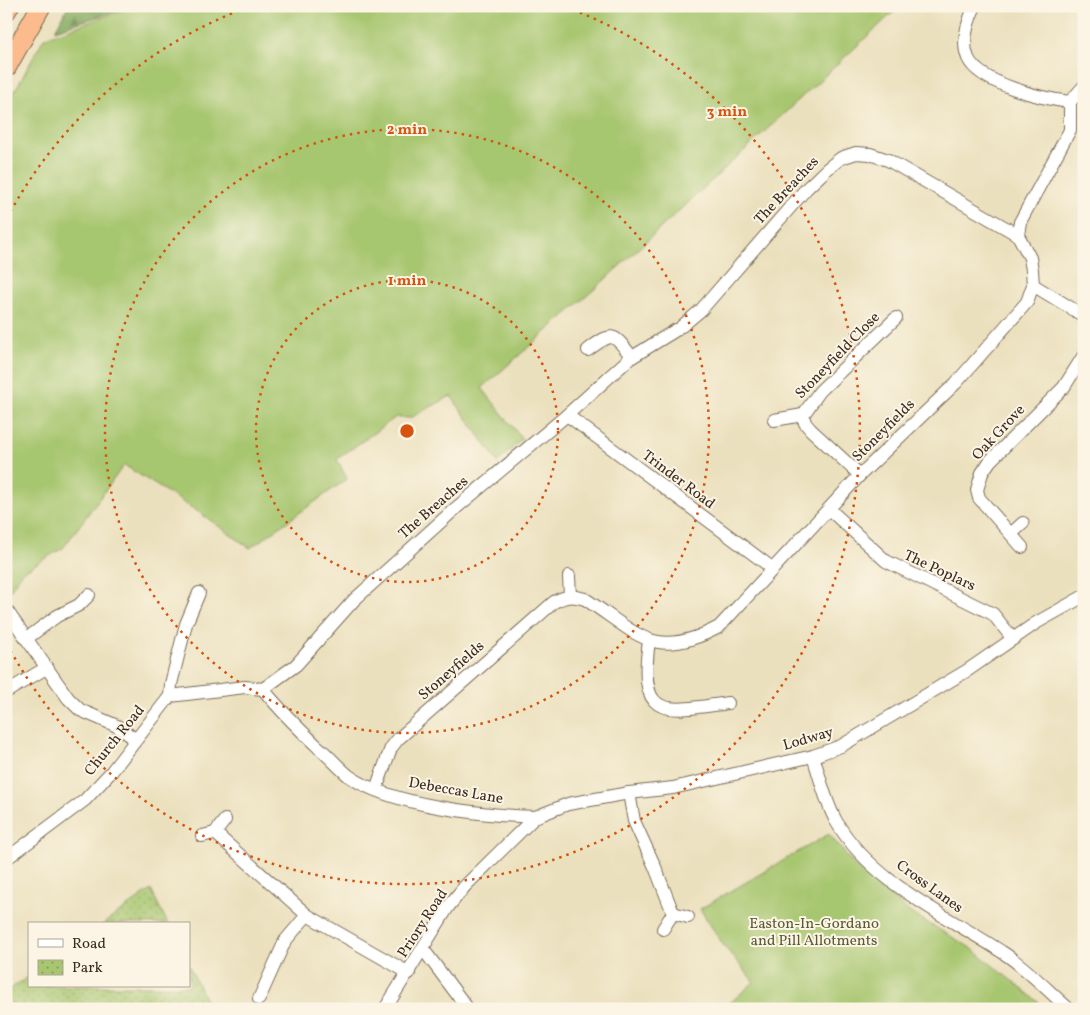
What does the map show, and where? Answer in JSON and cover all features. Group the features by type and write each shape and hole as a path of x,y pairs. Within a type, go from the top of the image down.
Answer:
{"highway":[{"path":"6,11 9,6"},
{"path":"6,68 41,6"}],"street":[{"path":"975,6 968,26 965,49 968,60 978,71 1024,94 1070,102"},
{"path":"1084,86 1070,102 1070,130 1020,222 1018,234 1032,264 1033,284 1084,316"},
{"name":"The Breaches","path":"263,689 296,665 354,600 414,545 632,357 679,328 701,310 806,189 841,158 856,153 870,154 888,160 1018,234"},
{"name":"Stoneyfields","path":"648,642 671,643 688,640 719,628 772,568 830,510 860,475 956,383 1016,315 1026,302 1033,284"},
{"name":"Stoneyfield Close","path":"774,420 803,415 820,391 896,318"},
{"path":"588,350 605,337 612,337 618,340 632,357"},
{"name":"Oak Grove","path":"1022,547 980,498 977,490 978,482 990,461 1064,388 1084,355"},
{"name":"Trinder Road","path":"566,415 772,568"},
{"name":"Stoneyfield Close","path":"803,415 805,423 811,430 860,475"},
{"name":"The Poplars","path":"830,510 886,561 906,573 993,614 1013,639"},
{"path":"1010,534 1023,523"},
{"path":"569,576 570,596 585,599 648,642 647,680 655,702 661,707 683,709 728,703"},
{"path":"199,594 191,608 186,624 170,684 170,696 246,687 263,689"},
{"path":"26,638 56,616 78,605 89,596"},
{"name":"Stoneyfields","path":"376,789 391,748 398,739 554,602 570,596"},
{"name":"Lodway","path":"535,817 568,804 629,793 672,788 813,756 841,746 968,670 1036,623 1084,596"},
{"path":"7,611 68,698 80,710 118,726 135,739"},
{"path":"6,692 46,668"},
{"name":"Debeccas Lane","path":"263,689 304,736 350,776 376,789 415,802 481,813 535,817"},
{"name":"Church Road","path":"6,859 85,800 112,771 170,696"},
{"name":"Cross Lanes","path":"813,756 836,820 863,854 900,887 931,909 1004,953 1069,1009"},
{"path":"629,793 634,821 655,866 673,914"},
{"name":"Priory Road","path":"385,1009 424,949 448,907 465,886 535,817"},
{"path":"202,836 215,833 225,820"},
{"path":"215,833 307,915 409,973"},
{"path":"673,914 688,917"},
{"path":"663,929 673,914"},
{"path":"251,983 261,993 284,941 307,915"},
{"path":"424,949 468,1009"}],"green space":[{"path":"68,6 121,6 119,10 55,30"},
{"path":"134,6 900,6 598,286 482,388 522,439 498,462 451,396 410,418 396,417 337,459 347,479 250,548 200,513 124,465 63,548 22,572 6,596 6,107 44,38"},
{"name":"Easton-In-Gordano and Pill Allotments","path":"829,834 854,865 911,913 971,948 1047,1009 723,1009 754,982 724,946 700,909"},
{"path":"151,890 167,922 106,922"},
{"path":"190,968 210,1009 12,1009 7,991 28,977 28,988 190,988"}]}
